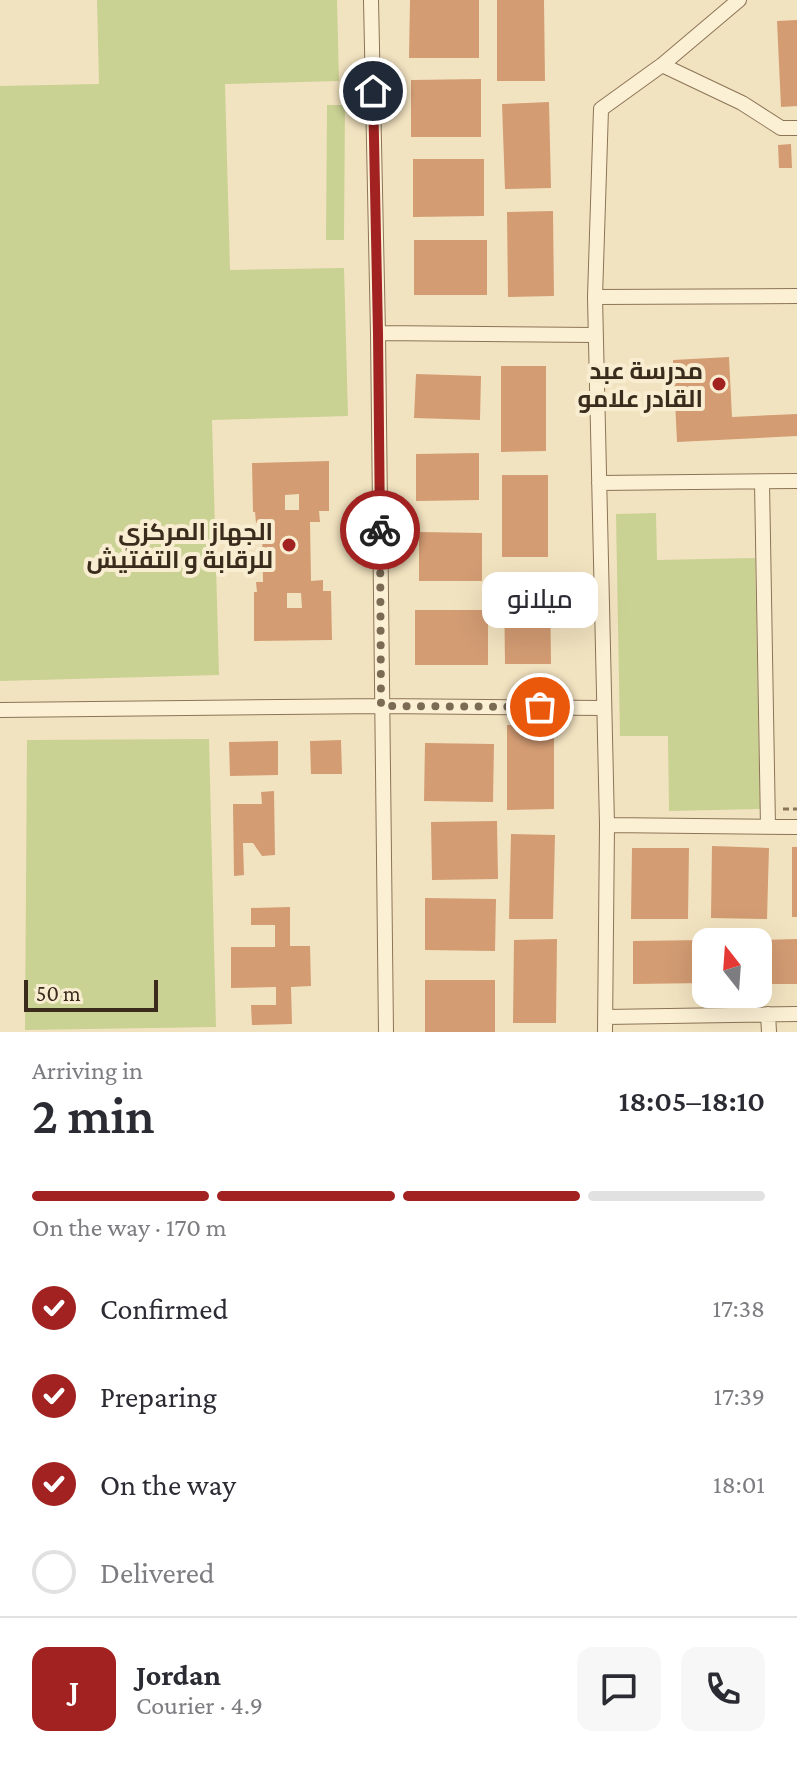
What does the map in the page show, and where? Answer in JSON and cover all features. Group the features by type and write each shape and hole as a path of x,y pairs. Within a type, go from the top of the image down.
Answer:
{"street":[{"path":"371,0 386,1032"},
{"path":"739,0 662,65 601,109 595,297 607,825 605,1025 797,1014"},
{"path":"662,65 742,103 781,128 797,128"},
{"path":"595,297 797,296"},
{"path":"378,333 596,335"},
{"path":"599,483 797,481"},
{"path":"762,482 768,827"},
{"path":"0,710 381,706 604,708"},
{"path":"607,825 797,827"},
{"path":"768,1014 769,1032"}],"green space":[{"path":"97,0 337,0 339,81 225,84 230,270 344,268 348,416 212,420 219,675 0,681 0,86 99,84"},
{"path":"327,105 345,105 344,240 326,240"},
{"path":"656,513 657,560 755,558 760,809 669,811 668,736 620,736 616,514"},
{"path":"209,739 216,1027 25,1030 27,740"}],"building":[{"path":"410,0 479,0 479,58 409,58"},
{"path":"497,0 544,0 545,81 497,81"},
{"path":"797,20 797,106 781,107 777,21"},
{"path":"481,79 481,137 411,137 411,80"},
{"path":"549,102 551,188 505,189 502,104"},
{"path":"791,144 792,168 779,168 778,145"},
{"path":"413,159 484,159 484,216 413,217"},
{"path":"553,211 554,296 508,297 507,212"},
{"path":"414,240 487,240 487,295 414,295"},
{"path":"729,357 732,417 797,414 797,436 677,442 673,360"},
{"path":"501,366 546,366 546,451 501,452"},
{"path":"416,374 481,376 480,420 414,418"},
{"path":"479,453 479,500 416,501 416,454"},
{"path":"329,461 329,511 319,511 320,522 310,522 311,581 323,580 323,591 331,591 332,640 254,641 254,592 257,592 256,582 263,582 262,523 256,523 253,512 252,463","holes":["299,494 299,510 285,510 285,495","287,593 301,593 302,608 287,608"]},
{"path":"502,475 548,475 548,557 502,557"},
{"path":"419,532 482,533 482,581 419,581"},
{"path":"504,581 550,581 551,664 505,664"},
{"path":"415,610 488,610 488,665 415,665"},
{"path":"507,725 554,725 554,809 507,810"},
{"path":"341,740 342,774 311,774 310,741"},
{"path":"278,741 278,775 230,776 229,742"},
{"path":"425,743 494,744 493,802 424,801"},
{"path":"274,791 275,855 262,856 253,843 243,843 244,875 234,876 233,804 262,804 261,792"},
{"path":"497,821 498,879 432,880 431,822"},
{"path":"511,834 555,835 553,919 509,919"},
{"path":"712,846 769,848 767,919 711,918"},
{"path":"792,847 797,847 797,917 792,917"},
{"path":"632,848 689,848 688,919 631,919"},
{"path":"425,898 496,899 495,951 425,950"},
{"path":"290,907 290,946 310,946 311,986 291,987 292,1024 252,1025 251,1005 276,1005 276,987 231,988 231,947 275,947 275,925 251,925 251,908"},
{"path":"557,939 556,1023 513,1023 514,940"},
{"path":"797,939 797,984 772,984 772,940"},
{"path":"692,940 692,983 633,984 633,941"},
{"path":"425,980 495,980 495,1032 425,1032"}],"way so far":[{"path":"380,530 381,706 540,707"}],"place":[{"name":"مدرسة عبد القادر علامو","path":"719,384"},
{"name":"الجهاز المركزي للرقابة و التفتيش","path":"289,545"},
{"name":"ميلانو","path":"540,707"}],"route":[{"path":"373,91 380,530"}]}
